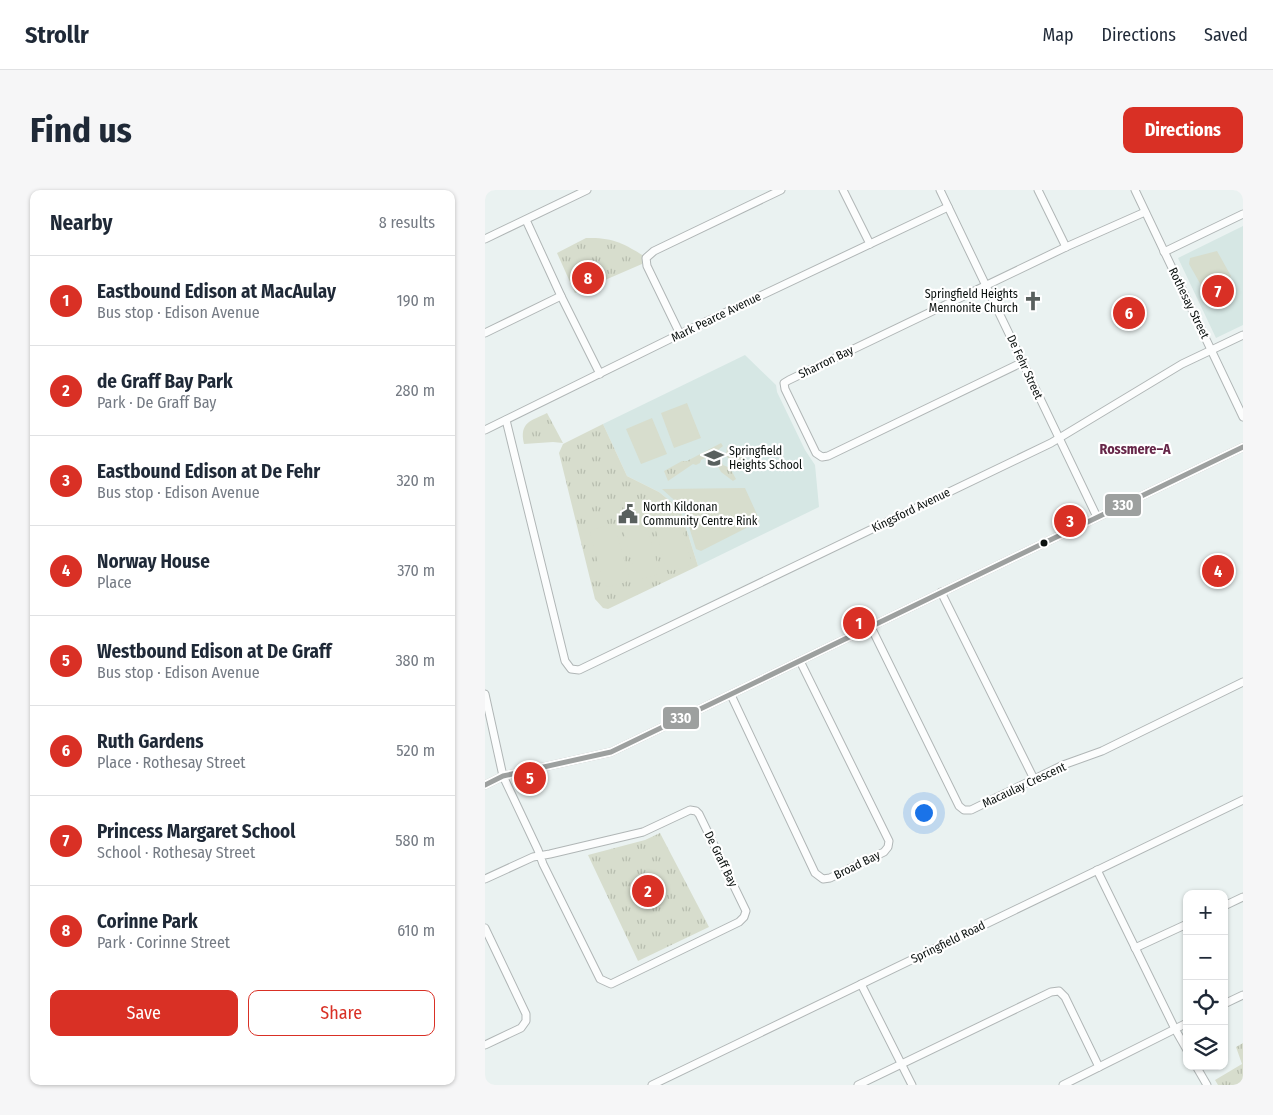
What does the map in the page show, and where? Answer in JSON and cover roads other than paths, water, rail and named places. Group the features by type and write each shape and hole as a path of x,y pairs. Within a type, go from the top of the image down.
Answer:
{"street":[{"path":"485,239 587,190"},
{"path":"680,334 647,266 646,258 654,251 781,190"},
{"path":"843,190 869,244"},
{"name":"De Fehr Street","path":"940,190 1097,518"},
{"path":"1038,190 1065,247"},
{"name":"Rothesay Street","path":"1135,190 1243,417"},
{"name":"Mark Pearce Avenue","path":"485,430 680,334 948,207"},
{"name":"Sharron Bay","path":"1023,362 828,456 822,457 816,453 785,389 785,384 789,380 1065,247 1145,212"},
{"path":"1164,252 1243,214"},
{"path":"526,220 561,296 601,374"},
{"path":"485,333 561,296"},
{"name":"Kingsford Avenue","path":"506,420 565,661 571,669 582,669 1059,438 1173,369 1243,335"},
{"path":"485,785 503,776 611,752 1243,447"},
{"path":"941,592 1034,779"},
{"name":"Macaulay Crescent","path":"871,627 959,806 964,810 971,810 1063,765 1102,751 1243,682"},
{"name":"Broad Bay","path":"731,695 815,873 823,878 830,878 884,852 888,847 889,841 800,661"},
{"path":"485,696 503,776 540,856"},
{"name":"Springfield Road","path":"652,1085 1243,800"},
{"name":"De Graff Bay","path":"485,879 533,857 643,832 690,810 696,811 699,814 746,911 744,917 739,922 611,984 606,983 600,979 540,856"},
{"path":"1097,870 1183,1043"},
{"path":"1228,904 1243,897"},
{"path":"1135,948 1183,926"},
{"path":"485,928 526,1014 526,1021 521,1028 485,1045"},
{"path":"861,984 912,1085"},
{"path":"858,1085 1051,992 1059,991 1065,997 1099,1067"},
{"path":"1228,1002 1243,995"},
{"path":"1063,1085 1183,1024"},
{"path":"1198,1070 1207,1085"}],"place":[{"name":"Corinne Park","path":"588,278"},
{"name":"Princess Margaret School","path":"1218,291"},
{"name":"Springfield Heights Mennonite Church","path":"1033,301"},
{"name":"Ruth Gardens","path":"1129,313"},
{"name":"Springfield Heights School","path":"714,458"},
{"name":"North Kildonan Community Centre Rink","path":"628,514"},
{"name":"Eastbound Edison at De Fehr","path":"1070,521"},
{"name":"Norway House","path":"1218,571"},
{"name":"Eastbound Edison at MacAulay","path":"859,623"},
{"name":"Westbound Edison at De Graff","path":"530,778"},
{"name":"de Graff Bay Park","path":"648,891"}],"district":[{"name":"Rossmere–A","path":"1135,449"}]}
